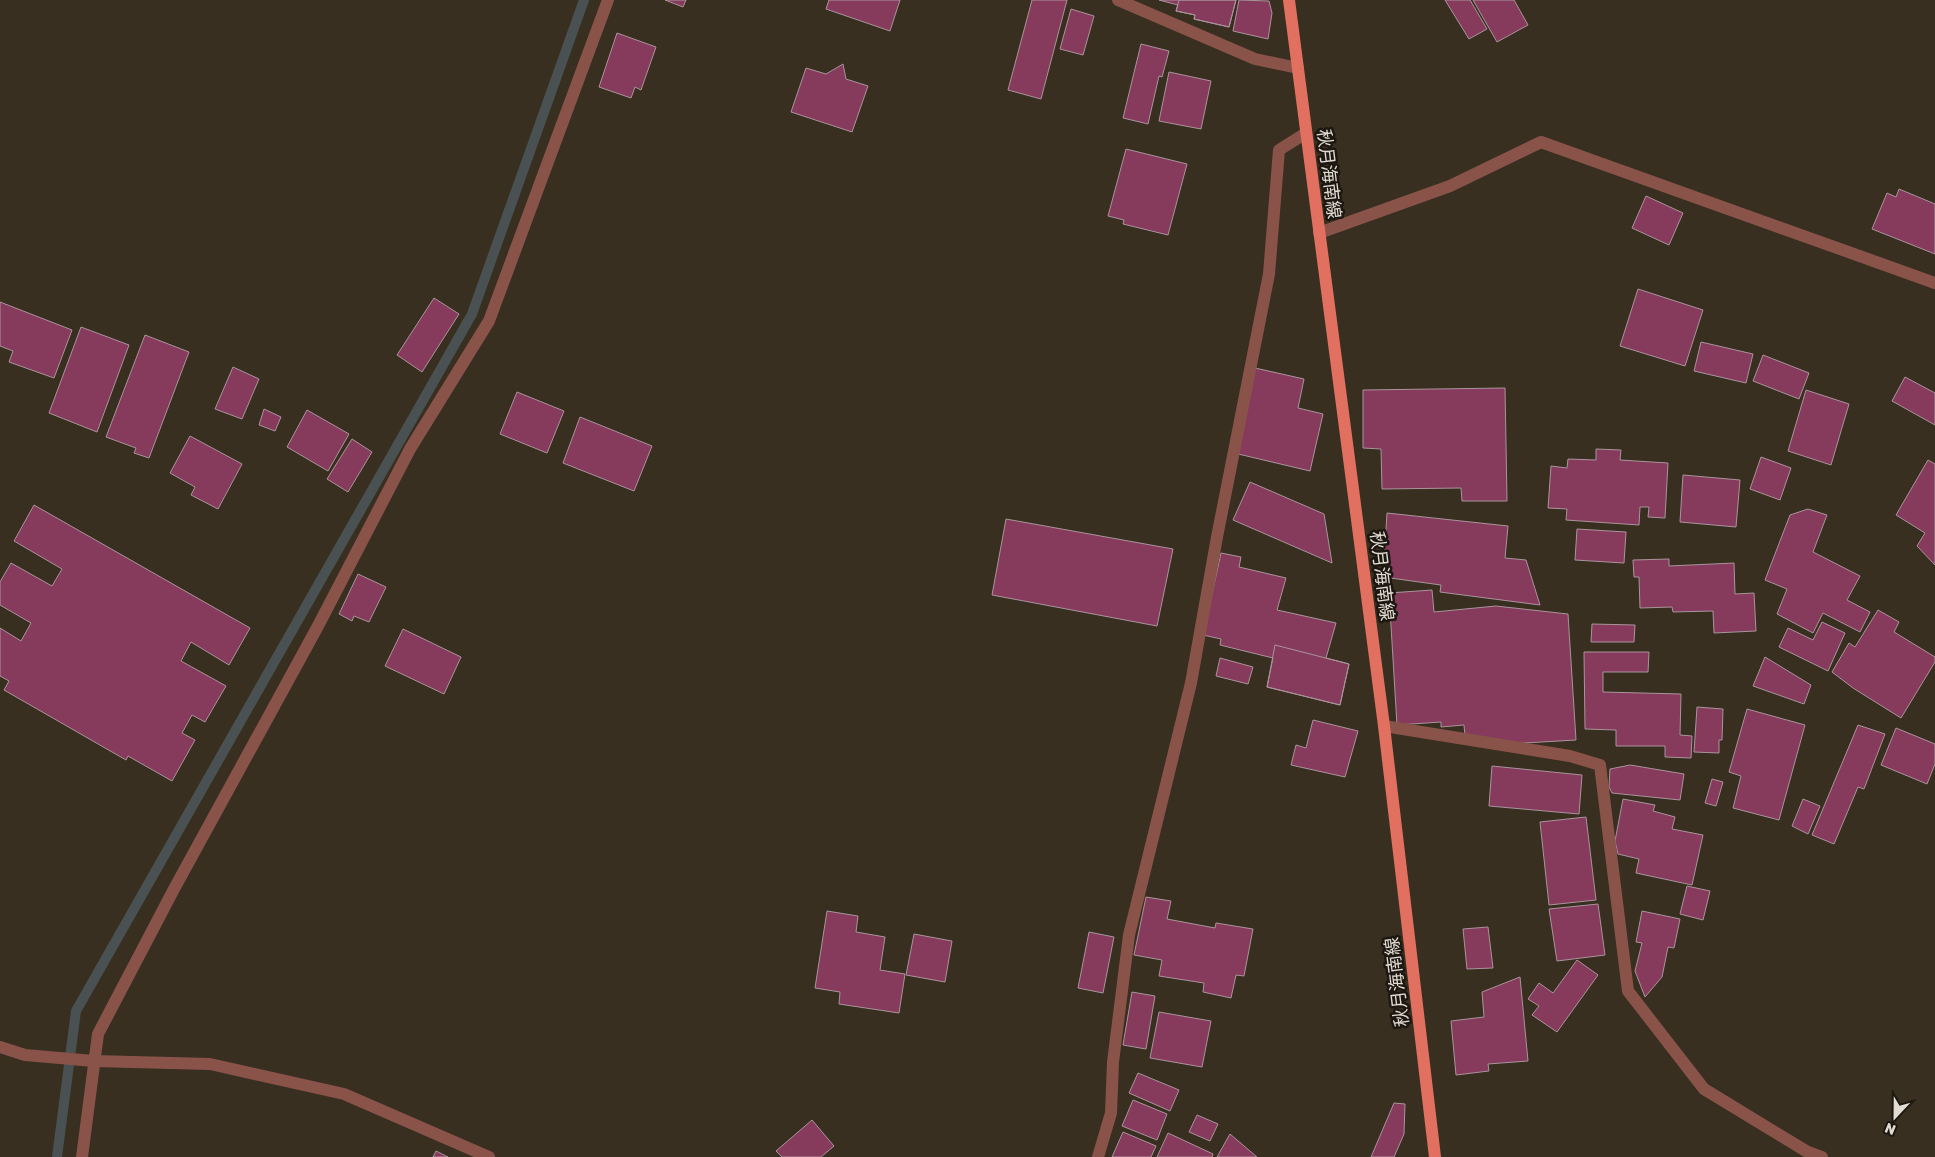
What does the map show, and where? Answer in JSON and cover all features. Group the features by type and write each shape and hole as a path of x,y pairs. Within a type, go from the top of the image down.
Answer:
{"main road":[{"name":"秋月海南線","path":"1289,0 1384,726 1435,1157"}],"street":[{"path":"82,1157 98,1034 174,889 318,626 410,449 489,321 608,0"},
{"path":"1118,0 1255,60 1298,68"},
{"path":"1098,1157 1111,1113 1113,1062 1128,935 1191,683 1217,537 1269,274 1279,150 1306,133"},
{"path":"1319,233 1450,186 1541,142 1935,283"},
{"path":"1384,726 1570,756 1600,765 1628,991 1704,1089 1806,1151 1822,1157"},
{"path":"0,1046 25,1055 94,1061 210,1064 344,1094 489,1157"}],"building":[{"path":"665,0 686,0 683,7"},
{"path":"829,0 900,0 890,31 826,9"},
{"path":"1032,0 1067,0 1041,99 1008,90"},
{"path":"1159,0 1236,0 1229,27 1194,19 1195,15 1176,11 1178,5"},
{"path":"1179,0 1236,0 1229,27 1194,19 1195,15 1176,11"},
{"path":"1239,0 1269,1 1272,13 1268,39 1233,31"},
{"path":"1445,0 1470,0 1487,29 1469,39"},
{"path":"1473,0 1514,0 1528,25 1497,42"},
{"path":"1071,9 1094,16 1083,55 1060,49"},
{"path":"617,33 656,47 641,90 635,87 631,98 599,87"},
{"path":"1141,44 1169,51 1162,77 1159,76 1148,124 1123,118"},
{"path":"843,64 846,79 868,86 852,132 791,112 806,68 826,74"},
{"path":"1169,72 1211,81 1201,129 1159,121"},
{"path":"1126,149 1187,164 1168,235 1123,224 1124,220 1108,216"},
{"path":"1899,189 1935,204 1935,254 1872,229 1887,193 1896,197"},
{"path":"1646,196 1683,213 1669,245 1632,228"},
{"path":"1638,289 1703,310 1685,366 1620,346"},
{"path":"434,298 459,314 422,372 397,355"},
{"path":"0,302 72,330 54,378 9,362 13,351 0,346"},
{"path":"81,327 129,345 97,432 49,413"},
{"path":"145,335 189,352 149,458 134,453 136,448 106,437"},
{"path":"1701,342 1753,354 1746,383 1694,371"},
{"path":"1763,355 1809,373 1799,399 1753,381"},
{"path":"233,367 259,379 242,419 215,409"},
{"path":"1255,368 1304,379 1298,408 1323,414 1310,471 1234,453"},
{"path":"1905,377 1935,393 1935,425 1892,401"},
{"path":"1505,388 1507,501 1462,501 1461,488 1382,489 1381,449 1363,448 1363,390"},
{"path":"1806,390 1849,404 1831,465 1788,451"},
{"path":"517,392 564,411 547,453 500,434"},
{"path":"264,409 281,417 275,431 259,425"},
{"path":"307,410 349,434 328,471 287,447"},
{"path":"580,417 652,446 634,491 563,463"},
{"path":"190,436 242,464 218,509 191,495 195,487 170,473"},
{"path":"352,439 372,452 348,492 327,479"},
{"path":"1596,449 1621,450 1620,460 1668,463 1665,518 1648,517 1649,507 1640,507 1639,525 1566,520 1567,509 1548,508 1551,466 1567,468 1568,459 1596,460"},
{"path":"1761,457 1791,468 1780,500 1750,489"},
{"path":"1928,460 1935,464 1935,565 1917,546 1925,533 1896,515"},
{"path":"1683,475 1740,480 1736,527 1680,522"},
{"path":"1250,482 1324,514 1332,563 1233,520"},
{"path":"34,505 250,628 229,665 191,642 181,661 226,686 205,722 192,715 182,733 195,740 172,781 128,756 126,760 4,690 9,681 0,676 0,628 21,641 31,623 0,605 0,582 11,563 52,586 62,569 14,541"},
{"path":"1808,509 1827,515 1813,552 1860,576 1847,600 1870,612 1860,632 1823,613 1813,633 1777,614 1787,589 1765,580 1790,515"},
{"path":"1387,513 1508,526 1505,558 1526,560 1540,605 1440,592 1441,585 1383,577"},
{"path":"1006,519 1173,549 1157,626 992,595"},
{"path":"1577,529 1626,532 1624,563 1575,560"},
{"path":"1221,553 1241,557 1239,567 1286,578 1277,610 1336,623 1326,658 1349,664 1340,705 1267,687 1273,658 1220,645 1221,639 1203,635"},
{"path":"1669,559 1669,566 1734,563 1735,594 1754,593 1756,631 1714,633 1713,611 1673,612 1672,607 1640,608 1639,577 1634,577 1633,560"},
{"path":"358,574 386,587 369,622 354,616 352,621 339,614"},
{"path":"1432,590 1434,612 1496,606 1568,614 1576,740 1507,744 1465,736 1464,725 1441,727 1441,722 1397,725 1389,593"},
{"path":"1878,610 1899,622 1894,632 1935,657 1935,662 1901,718 1853,688 1832,672 1849,643 1855,647"},
{"path":"1822,622 1845,633 1828,671 1779,647 1788,628 1813,640"},
{"path":"1592,624 1635,625 1634,642 1591,642"},
{"path":"403,629 461,657 444,694 385,666"},
{"path":"1275,645 1349,664 1340,705 1267,687"},
{"path":"1584,652 1649,652 1648,672 1603,672 1603,692 1681,694 1680,735 1692,736 1691,758 1665,757 1665,746 1616,746 1616,730 1585,729"},
{"path":"1765,657 1811,685 1804,704 1753,686"},
{"path":"1220,658 1253,667 1248,684 1216,676"},
{"path":"1697,707 1723,709 1722,740 1719,740 1719,753 1694,752"},
{"path":"1747,709 1805,725 1779,820 1733,808 1741,776 1729,772"},
{"path":"1313,720 1358,731 1345,777 1291,765 1296,745 1306,748"},
{"path":"1858,725 1885,734 1864,789 1858,787 1834,844 1812,835"},
{"path":"1896,728 1935,744 1935,764 1927,784 1881,765"},
{"path":"1630,765 1684,774 1680,800 1612,793 1609,787 1610,769"},
{"path":"1492,766 1582,775 1579,814 1489,806"},
{"path":"1712,779 1723,782 1716,806 1705,803"},
{"path":"1623,799 1655,805 1653,811 1675,817 1672,829 1703,835 1692,885 1636,873 1639,859 1618,854 1615,841"},
{"path":"1803,799 1820,806 1808,834 1792,826"},
{"path":"1586,817 1596,900 1549,905 1540,822"},
{"path":"1687,886 1710,891 1703,920 1680,914"},
{"path":"1146,897 1171,901 1167,919 1215,928 1216,923 1253,929 1244,976 1236,975 1231,998 1203,992 1204,983 1159,976 1162,960 1134,955"},
{"path":"1598,904 1605,955 1557,961 1549,909"},
{"path":"827,911 858,916 856,932 885,937 880,970 905,974 899,1013 839,1004 840,992 815,988"},
{"path":"1642,911 1680,919 1674,948 1668,947 1662,977 1645,997 1635,971 1642,943 1636,942"},
{"path":"1488,927 1493,968 1467,969 1463,929"},
{"path":"1089,932 1114,937 1103,993 1078,988"},
{"path":"914,934 952,941 945,982 906,975"},
{"path":"1577,960 1598,975 1557,1032 1532,1015 1539,1006 1528,999 1539,983 1553,993"},
{"path":"1520,977 1528,1061 1488,1064 1489,1071 1456,1075 1451,1021 1484,1017 1482,992"},
{"path":"1132,992 1155,996 1146,1049 1123,1045"},
{"path":"1159,1012 1211,1021 1202,1067 1150,1058"},
{"path":"1138,1073 1179,1090 1170,1111 1129,1093"},
{"path":"1133,1100 1167,1114 1157,1140 1122,1126"},
{"path":"1394,1103 1405,1104 1404,1134 1394,1157 1371,1157"},
{"path":"1197,1115 1218,1124 1210,1141 1189,1132"},
{"path":"812,1120 834,1146 821,1157 782,1157 776,1151"},
{"path":"1123,1132 1156,1146 1151,1157 1112,1157"},
{"path":"1168,1133 1213,1154 1212,1157 1157,1157"},
{"path":"1230,1134 1257,1157 1217,1157"},
{"path":"436,1151 448,1157 433,1157"}],"waterway":[{"path":"57,1157 76,1011 472,314 584,0"}]}
